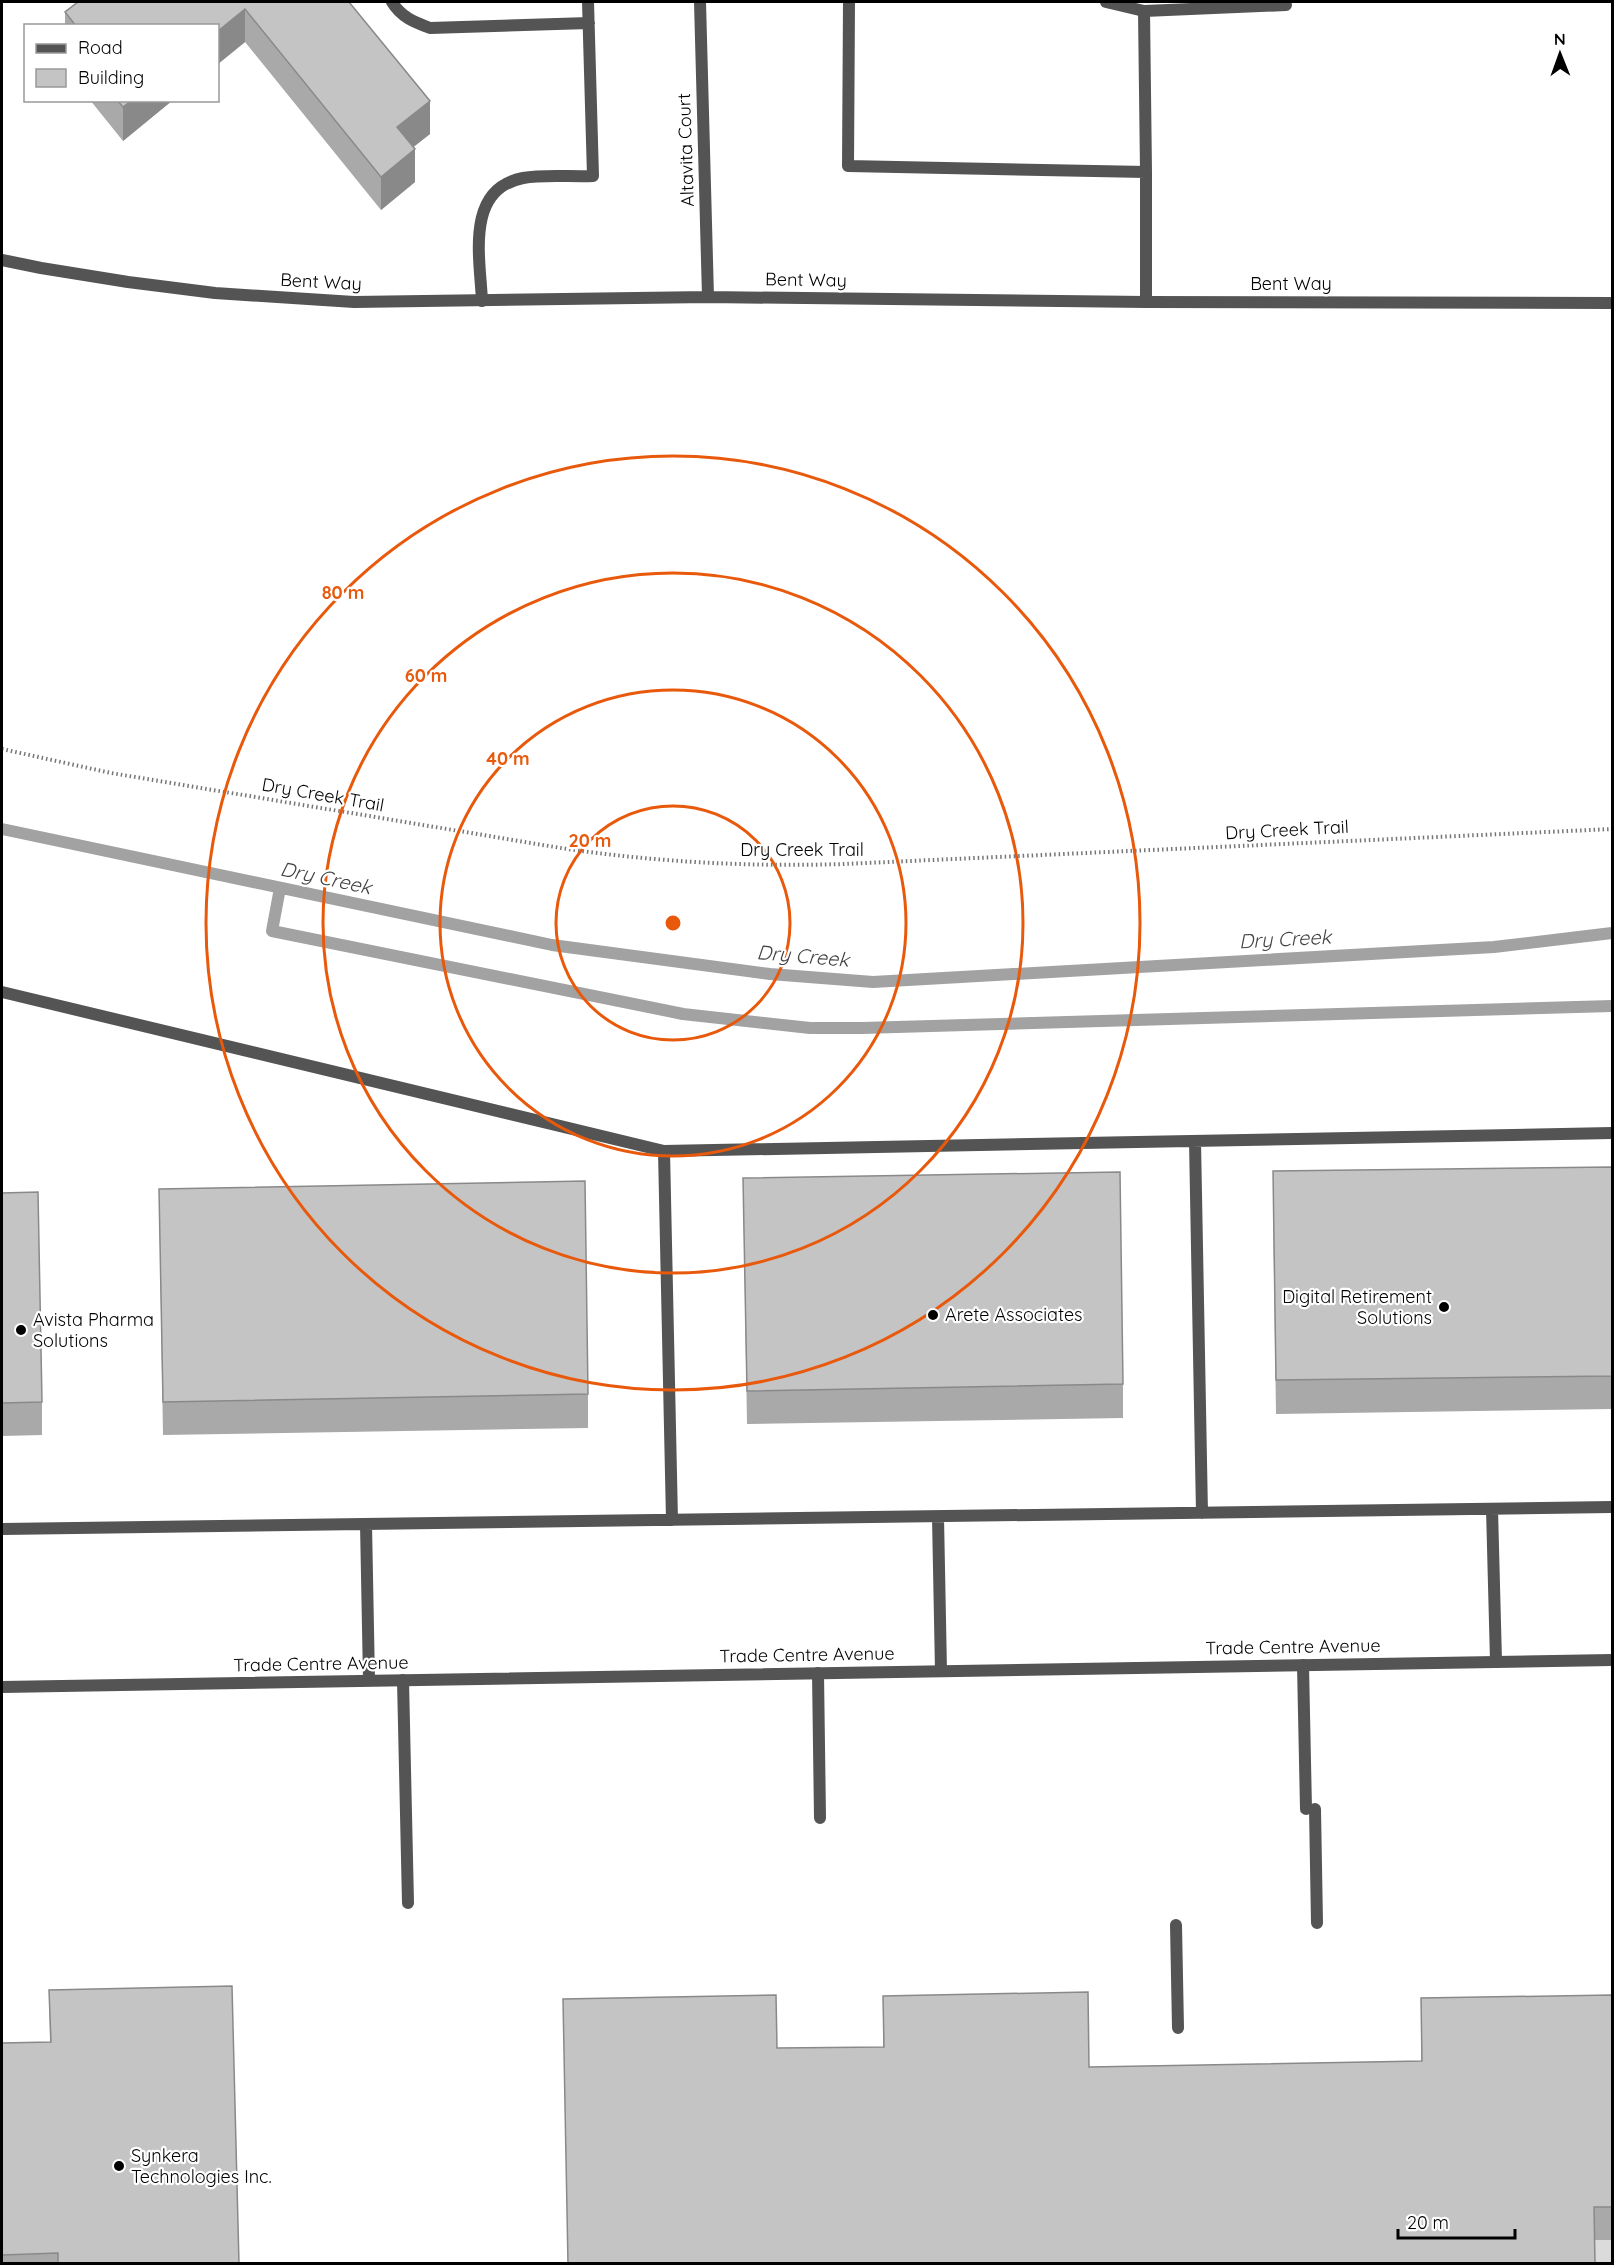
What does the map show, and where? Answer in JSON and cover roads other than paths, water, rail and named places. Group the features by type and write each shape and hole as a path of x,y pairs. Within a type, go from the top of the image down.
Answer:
{"street":[{"path":"392,2 411,21 430,28 589,23"},
{"path":"482,302 480,231 482,214 487,201 497,189 524,178 593,176 588,2"},
{"name":"Altavita Court","path":"699,2 708,297"},
{"path":"849,2 848,166 1146,172"},
{"path":"1106,2 1143,11 1286,5"},
{"path":"1143,11 1146,302"},
{"name":"Bent Way","path":"2,260 84,275 215,292 354,302 482,302 708,297 1146,302 1612,303"},
{"path":"2,992 664,1151 1612,1133"},
{"path":"1195,1141 1202,1513"},
{"path":"664,1151 672,1520"},
{"path":"2,1529 1612,1507"},
{"path":"1492,1509 1496,1661"},
{"path":"938,1517 941,1671"},
{"path":"366,1524 369,1680"},
{"name":"Trade Centre Avenue","path":"2,1687 1612,1660"},
{"path":"1303,1665 1317,1923"},
{"path":"818,1673 820,1818"},
{"path":"403,1680 408,1903"},
{"path":"1176,1925 1178,2028"}],"waterway":[{"name":"Dry Creek","path":"2,829 552,945 770,974 873,982 1494,947 1612,933"},
{"path":"280,888 272,931 683,1014 810,1028 1612,1006"}],"place":[{"name":"Digital Retirement Solutions","path":"1444,1307"},
{"name":"Arete Associates","path":"933,1315"},
{"name":"Avista Pharma Solutions","path":"21,1330"},
{"name":"Synkera Technologies Inc.","path":"119,2166"}]}
